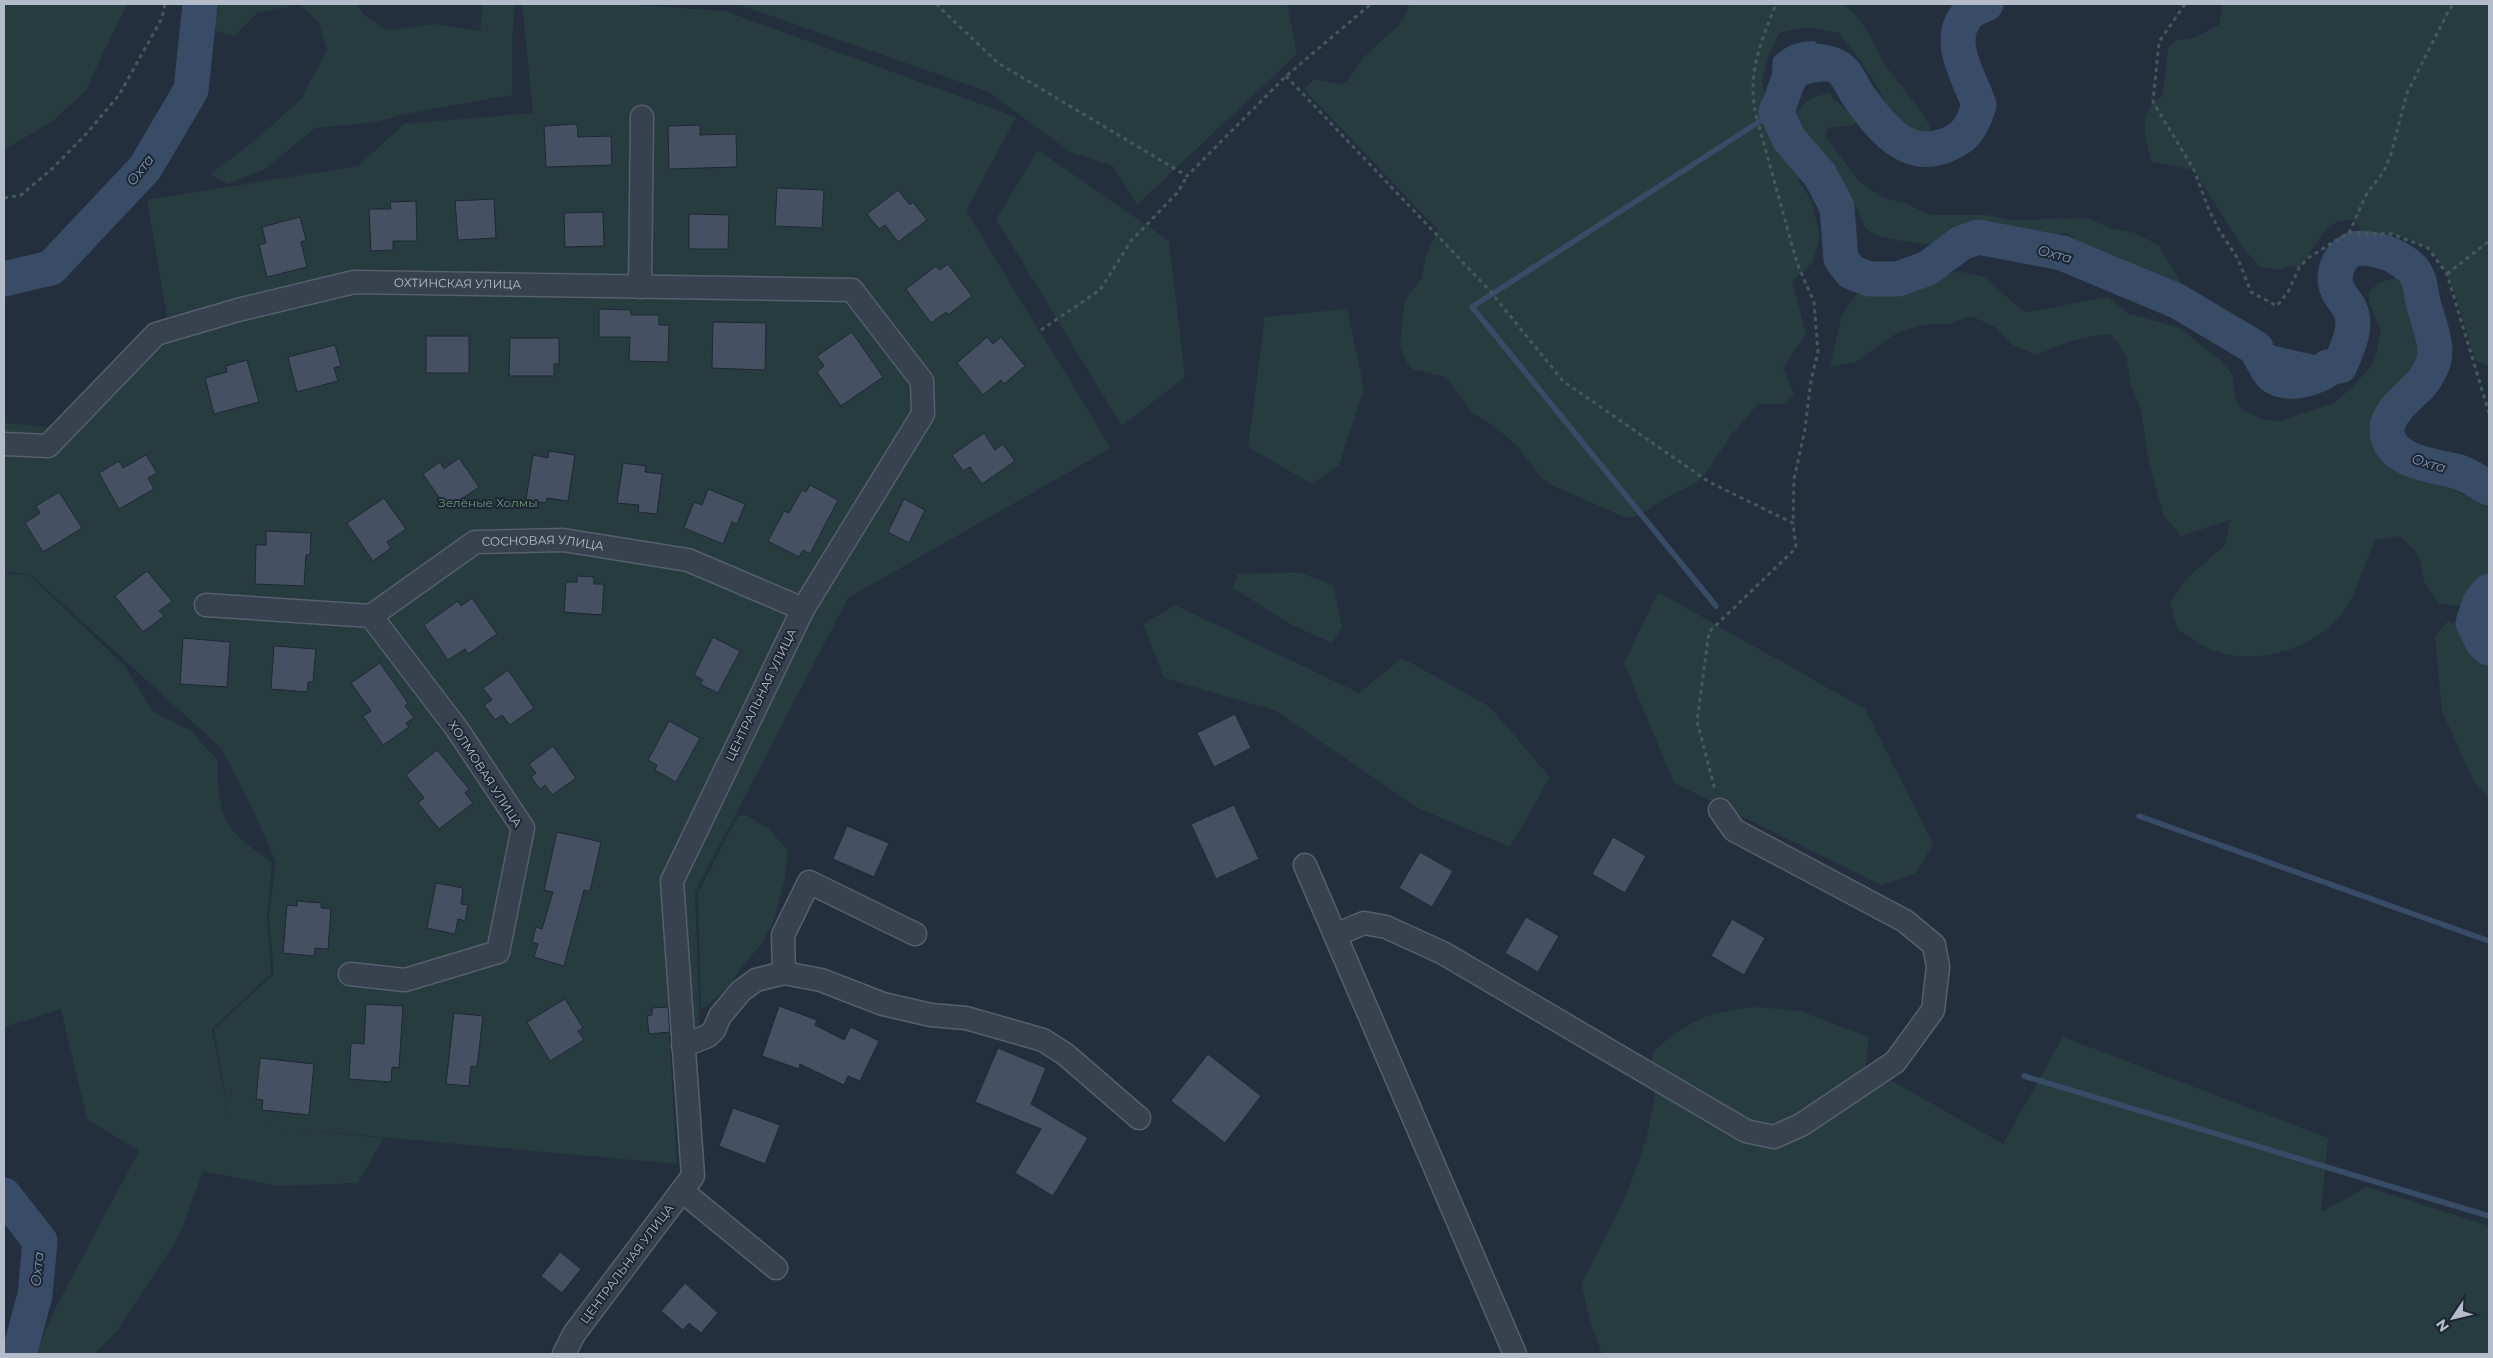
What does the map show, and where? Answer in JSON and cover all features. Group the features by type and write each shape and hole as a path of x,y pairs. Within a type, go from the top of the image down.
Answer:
{"street":[{"path":"640,286 642,117"},
{"name":"ОХТИНСКАЯ УЛИЦА","path":"4,444 48,446 156,334 238,310 354,282 852,290 922,381"},
{"name":"ЦЕНТРАЛЬНАЯ УЛИЦА","path":"564,1354 574,1334 687,1184 683,1039 672,881 803,609 923,414 922,381"},
{"name":"СОСНОВАЯ УЛИЦА","path":"371,616 475,542 553,541 688,560 803,609"},
{"path":"206,605 371,616"},
{"name":"ХОЛМОВАЯ УЛИЦА","path":"350,974 405,980 498,952 522,828 457,728 371,616"},
{"path":"1335,935 1364,923 1386,927 1443,953 1746,1131 1774,1137 1801,1125 1895,1062 1933,1010 1938,967 1934,944 1905,922 1734,830 1720,810"},
{"path":"1305,865 1515,1354"},
{"path":"784,973 783,935 809,882 915,934"},
{"path":"683,1039 708,1036 714,1030 720,1016 741,991 756,980 784,973 820,980 883,1004 931,1015 966,1018 1044,1040 1065,1054 1139,1118"},
{"path":"687,1184 776,1268"}],"path":[{"path":"4,198 21,195 53,168 119,95 162,18 165,4"},
{"path":"936,4 998,63 1186,176"},
{"path":"1041,330 1100,290 1131,241 1178,192 1186,176 1286,76 1371,4"},
{"path":"1757,119 1754,107 1752,70 1758,60 1760,44 1776,4"},
{"path":"2184,4 2159,42 2153,102 2194,170 2209,210 2219,230 2238,259 2251,292 2277,306 2288,292 2299,268 2308,258 2348,233 2366,195 2384,171 2392,154 2407,93 2448,10 2454,4"},
{"path":"1286,76 1490,291 1563,381 1709,482 1793,523"},
{"path":"1720,810 1697,721 1710,632 1796,548 1793,523 1794,479 1805,429 1811,380 1818,352 1814,302 1797,263 1760,126"},
{"path":"2348,233 2392,234 2428,248 2448,274 2489,413"},
{"path":"2448,274 2489,241"}],"green space":[{"path":"4,4 127,4 85,91 53,121 4,150"},
{"path":"219,4 299,4 257,13 235,36 213,30"},
{"path":"299,4 357,4 363,14 388,31 433,24 480,31 483,4 515,4 512,40 512,95 405,114 376,122 315,128 265,169 228,184 210,174 256,140 301,99 327,50 319,23"},
{"name":"Зелёные Холмы","path":"522,4 626,4 725,11 1016,117 966,211 1111,448 848,598 695,892 700,1030 669,1034 677,1164 230,1123 383,1138 358,1183 278,1186 203,1171 179,1236 117,1331 94,1354 36,1354 54,1311 139,1151 87,1119 61,1009 4,1027 4,574 29,575 125,666 153,712 191,731 218,761 219,797 227,822 244,841 272,862 267,917 271,974 212,1029 229,1120 214,1029 274,974 269,917 276,862 249,801 220,747 30,574 4,572 4,423 48,427 167,316 147,200 358,166 404,124 533,113"},
{"path":"737,4 1287,4 1297,54 1137,205 1113,166 1070,152 989,92"},
{"path":"1409,4 1844,4 1864,26 1887,67 1918,107 1929,125 1933,134 1926,145 1904,136 1892,127 1888,121 1884,101 1876,84 1839,33 1802,28 1779,34 1768,57 1762,81 1768,119 1789,151 1801,185 1811,199 1820,237 1812,263 1792,281 1806,334 1783,368 1794,394 1783,404 1758,404 1732,434 1705,474 1696,483 1662,500 1640,515 1627,518 1553,486 1542,478 1516,445 1495,427 1472,412 1446,377 1412,369 1404,358 1400,344 1405,300 1421,279 1427,253 1438,230 1304,89 1314,79 1340,84 1347,81 1363,58 1403,21"},
{"path":"2223,4 2489,4 2489,366 2475,360 2450,283 2436,256 2427,248 2405,238 2364,234 2354,220 2345,220 2337,222 2327,229 2299,268 2288,265 2280,270 2259,266 2241,245 2194,170 2151,162 2145,134 2146,117 2154,102 2163,95 2168,48 2176,40 2194,38 2219,25"},
{"path":"1829,93 1856,121 1854,125 1828,128 1825,137 1859,181 1881,197 1907,204 1930,215 1986,215 2010,220 2087,218 2110,228 2135,233 2158,245 2187,292 2110,259 2067,233 2040,236 1967,233 1953,243 1944,245 1903,241 1873,233 1865,227 1855,205 1815,151 1797,112 1811,99"},
{"path":"1038,150 1169,241 1185,377 1122,426 996,219"},
{"path":"1958,271 1984,277 2024,312 2108,297 2129,314 2178,327 2220,360 2232,374 2236,401 2243,411 2266,420 2279,421 2332,404 2353,387 2370,367 2376,356 2381,330 2370,305 2368,293 2377,284 2401,275 2418,326 2419,343 2417,357 2406,382 2373,429 2374,447 2380,456 2395,469 2414,477 2441,480 2463,495 2476,494 2489,508 2489,573 2473,594 2469,607 2439,604 2424,582 2419,556 2401,536 2375,540 2356,589 2342,614 2328,628 2292,648 2272,654 2231,655 2211,650 2186,635 2177,626 2170,603 2184,581 2225,545 2230,520 2181,536 2164,516 2149,463 2141,410 2131,385 2126,356 2111,334 2073,341 2037,355 2014,346 1995,327 1971,316 1948,324 1922,325 1897,333 1855,362 1830,367 1842,314 1857,294 1885,296"},
{"path":"1347,309 1364,388 1339,465 1312,484 1248,447 1265,317"},
{"path":"1299,572 1333,585 1342,627 1332,643 1292,625 1233,588 1238,574"},
{"path":"1658,592 1865,709 1933,844 1915,874 1881,885 1674,783 1624,663"},
{"path":"1175,605 1359,693 1402,658 1490,707 1550,777 1510,847 1418,808 1276,711 1164,678 1143,624"},
{"path":"2448,621 2463,628 2489,658 2489,797 2474,782 2442,711 2435,637"},
{"path":"746,815 769,829 788,851 785,878 774,920 761,945 742,966 728,988 701,1010 698,893 738,816"},
{"path":"1754,1007 1800,1011 1869,1037 1866,1066 2003,1144 2063,1037 2328,1138 2321,1212 2367,1187 2489,1226 2489,1354 1602,1354 1592,1327 1581,1284 1604,1241 1642,1153 1654,1099 1652,1052 1688,1025 1710,1015"}],"water":[{"path":"1814,41 1843,62 1857,93 1844,84 1835,82 1823,81 1804,86 1793,95 1781,124 1775,109 1772,92 1773,58 1792,45"},
{"path":"2215,323 2229,325 2268,344 2298,352 2327,356 2338,350 2352,333 2359,348 2353,370 2334,387 2312,396 2289,399 2277,397 2267,393 2257,385 2240,355"}],"building":[{"path":"577,124 578,137 611,136 612,165 546,167 544,126"},
{"path":"700,125 700,135 736,134 737,167 669,169 668,126"},
{"path":"777,188 824,190 822,228 775,226"},
{"path":"898,190 910,205 913,202 927,220 898,242 885,225 879,229 867,214"},
{"path":"494,199 496,238 458,240 455,201"},
{"path":"416,201 417,241 393,241 393,250 371,251 369,209 391,209 390,202"},
{"path":"603,212 604,246 565,247 564,213"},
{"path":"689,214 729,215 728,249 689,249"},
{"path":"300,217 306,240 301,242 307,267 267,277 259,245 266,243 262,227"},
{"path":"948,264 972,296 948,315 946,312 931,323 906,289 936,266 939,270"},
{"path":"599,309 631,310 631,315 659,315 659,325 669,325 668,362 629,361 630,337 599,337"},
{"path":"713,322 766,323 765,370 712,368"},
{"path":"852,332 883,377 841,406 817,372 824,366 817,356"},
{"path":"426,336 469,336 469,373 426,373"},
{"path":"987,337 993,344 1001,337 1025,366 1004,384 1001,380 983,395 957,363"},
{"path":"510,338 559,338 559,364 554,364 554,376 509,376"},
{"path":"335,345 341,366 334,368 338,381 297,392 288,357"},
{"path":"247,360 259,402 214,414 205,378 227,372 226,366"},
{"path":"984,433 995,450 1003,444 1015,461 982,484 970,467 963,471 952,455"},
{"path":"549,451 575,455 568,501 547,498 546,503 526,500 533,455 548,458"},
{"path":"146,455 157,473 148,478 154,489 119,509 99,473 119,461 123,468"},
{"path":"459,458 479,487 447,509 423,474 440,462 444,469"},
{"path":"623,463 646,466 645,472 662,474 657,514 638,512 639,505 617,503"},
{"path":"810,485 838,500 810,554 803,550 799,557 768,541 784,511 789,513 802,490 806,492"},
{"path":"708,489 745,504 737,524 732,522 723,544 684,528 694,502 702,505"},
{"path":"59,492 82,528 43,552 25,523 40,513 36,506"},
{"path":"384,498 406,529 387,542 391,548 373,561 347,523"},
{"path":"904,499 925,510 909,543 888,532"},
{"path":"266,531 311,533 310,555 306,555 304,586 255,584 256,545 266,545"},
{"path":"147,571 172,601 159,611 164,616 143,632 115,596"},
{"path":"577,576 594,577 594,584 604,584 602,615 564,612 566,582 577,582"},
{"path":"472,598 497,634 468,654 465,649 448,660 424,625 458,601 461,606"},
{"path":"713,637 740,651 718,693 700,684 703,680 694,675"},
{"path":"183,638 230,642 227,687 180,684"},
{"path":"274,646 316,649 313,682 308,682 307,692 271,689"},
{"path":"380,663 408,703 405,706 414,718 406,723 409,727 383,745 363,716 371,711 351,683"},
{"path":"508,670 534,708 510,725 502,715 495,720 484,705 492,700 483,688"},
{"path":"1235,714 1251,748 1214,767 1197,733"},
{"path":"669,721 700,738 676,782 655,770 657,765 648,760"},
{"path":"553,746 576,778 552,795 545,785 540,789 531,777 536,773 529,764"},
{"path":"437,750 469,789 465,793 473,803 439,829 418,803 424,798 406,775"},
{"path":"1234,805 1259,859 1216,879 1191,824"},
{"path":"847,826 889,843 874,877 833,859"},
{"path":"557,832 601,842 590,891 584,890 564,966 534,957 538,944 532,942 536,927 542,929 553,892 544,890"},
{"path":"1613,837 1646,856 1625,893 1592,874"},
{"path":"1420,852 1453,871 1432,907 1399,888"},
{"path":"436,883 463,888 461,904 468,905 465,921 458,919 455,934 427,928"},
{"path":"297,901 321,903 321,908 331,909 328,949 315,948 314,956 283,953 287,905 297,906"},
{"path":"1526,917 1559,936 1538,972 1505,953"},
{"path":"1732,919 1765,938 1744,975 1711,956"},
{"path":"565,999 583,1028 578,1031 584,1040 550,1061 527,1022"},
{"path":"366,1004 403,1006 399,1068 392,1067 391,1082 349,1079 351,1043 364,1044"},
{"path":"779,1006 817,1020 815,1025 844,1040 851,1027 879,1041 860,1081 848,1076 844,1085 800,1064 799,1069 762,1056"},
{"path":"668,1007 670,1032 649,1034 647,1016 652,1015 652,1008"},
{"path":"454,1013 483,1016 477,1067 471,1066 469,1086 446,1084"},
{"path":"998,1048 1046,1068 1031,1104 1088,1138 1053,1196 1015,1173 1041,1129 975,1102"},
{"path":"1208,1054 1261,1096 1225,1143 1171,1101"},
{"path":"260,1058 314,1064 309,1115 262,1110 263,1100 256,1099"},
{"path":"733,1108 780,1125 765,1164 719,1146"},
{"path":"560,1252 581,1269 562,1293 541,1276"},
{"path":"685,1283 718,1313 701,1333 689,1323 683,1330 661,1311"}],"waterway":[{"name":"Охта","path":"4,279 51,268 145,168 191,90 200,4"},
{"name":"Охта","path":"1986,4 1969,13 1962,23 1958,35 1961,59 1979,105 1974,120 1967,131 1952,143 1944,146 1930,149 1916,148 1904,144 1893,137 1865,105 1843,71 1835,65 1819,61 1809,62 1798,66 1793,71 1776,111 1789,139 1820,175 1837,207 1841,259 1851,272 1869,279 1898,279 1928,268 1961,243 1978,237 2062,253 2177,301 2256,348"},
{"path":"1716,606 1472,307 1776,111"},
{"name":"Охта","path":"2328,367 2340,366 2353,328 2351,311 2339,293 2335,279 2337,267 2343,256 2353,249 2368,249 2390,254 2408,265 2419,280 2422,300 2434,340 2435,350 2431,368 2422,382 2391,416 2387,432 2389,440 2401,455 2420,463 2459,472 2489,488"},
{"name":"Охта","path":"2489,591 2480,602 2473,623 2483,643 2489,648"},
{"path":"2139,816 2489,941"},
{"path":"2024,1076 2489,1216"},
{"name":"Охта","path":"4,1195 40,1241 35,1295 21,1347 16,1354"}]}
